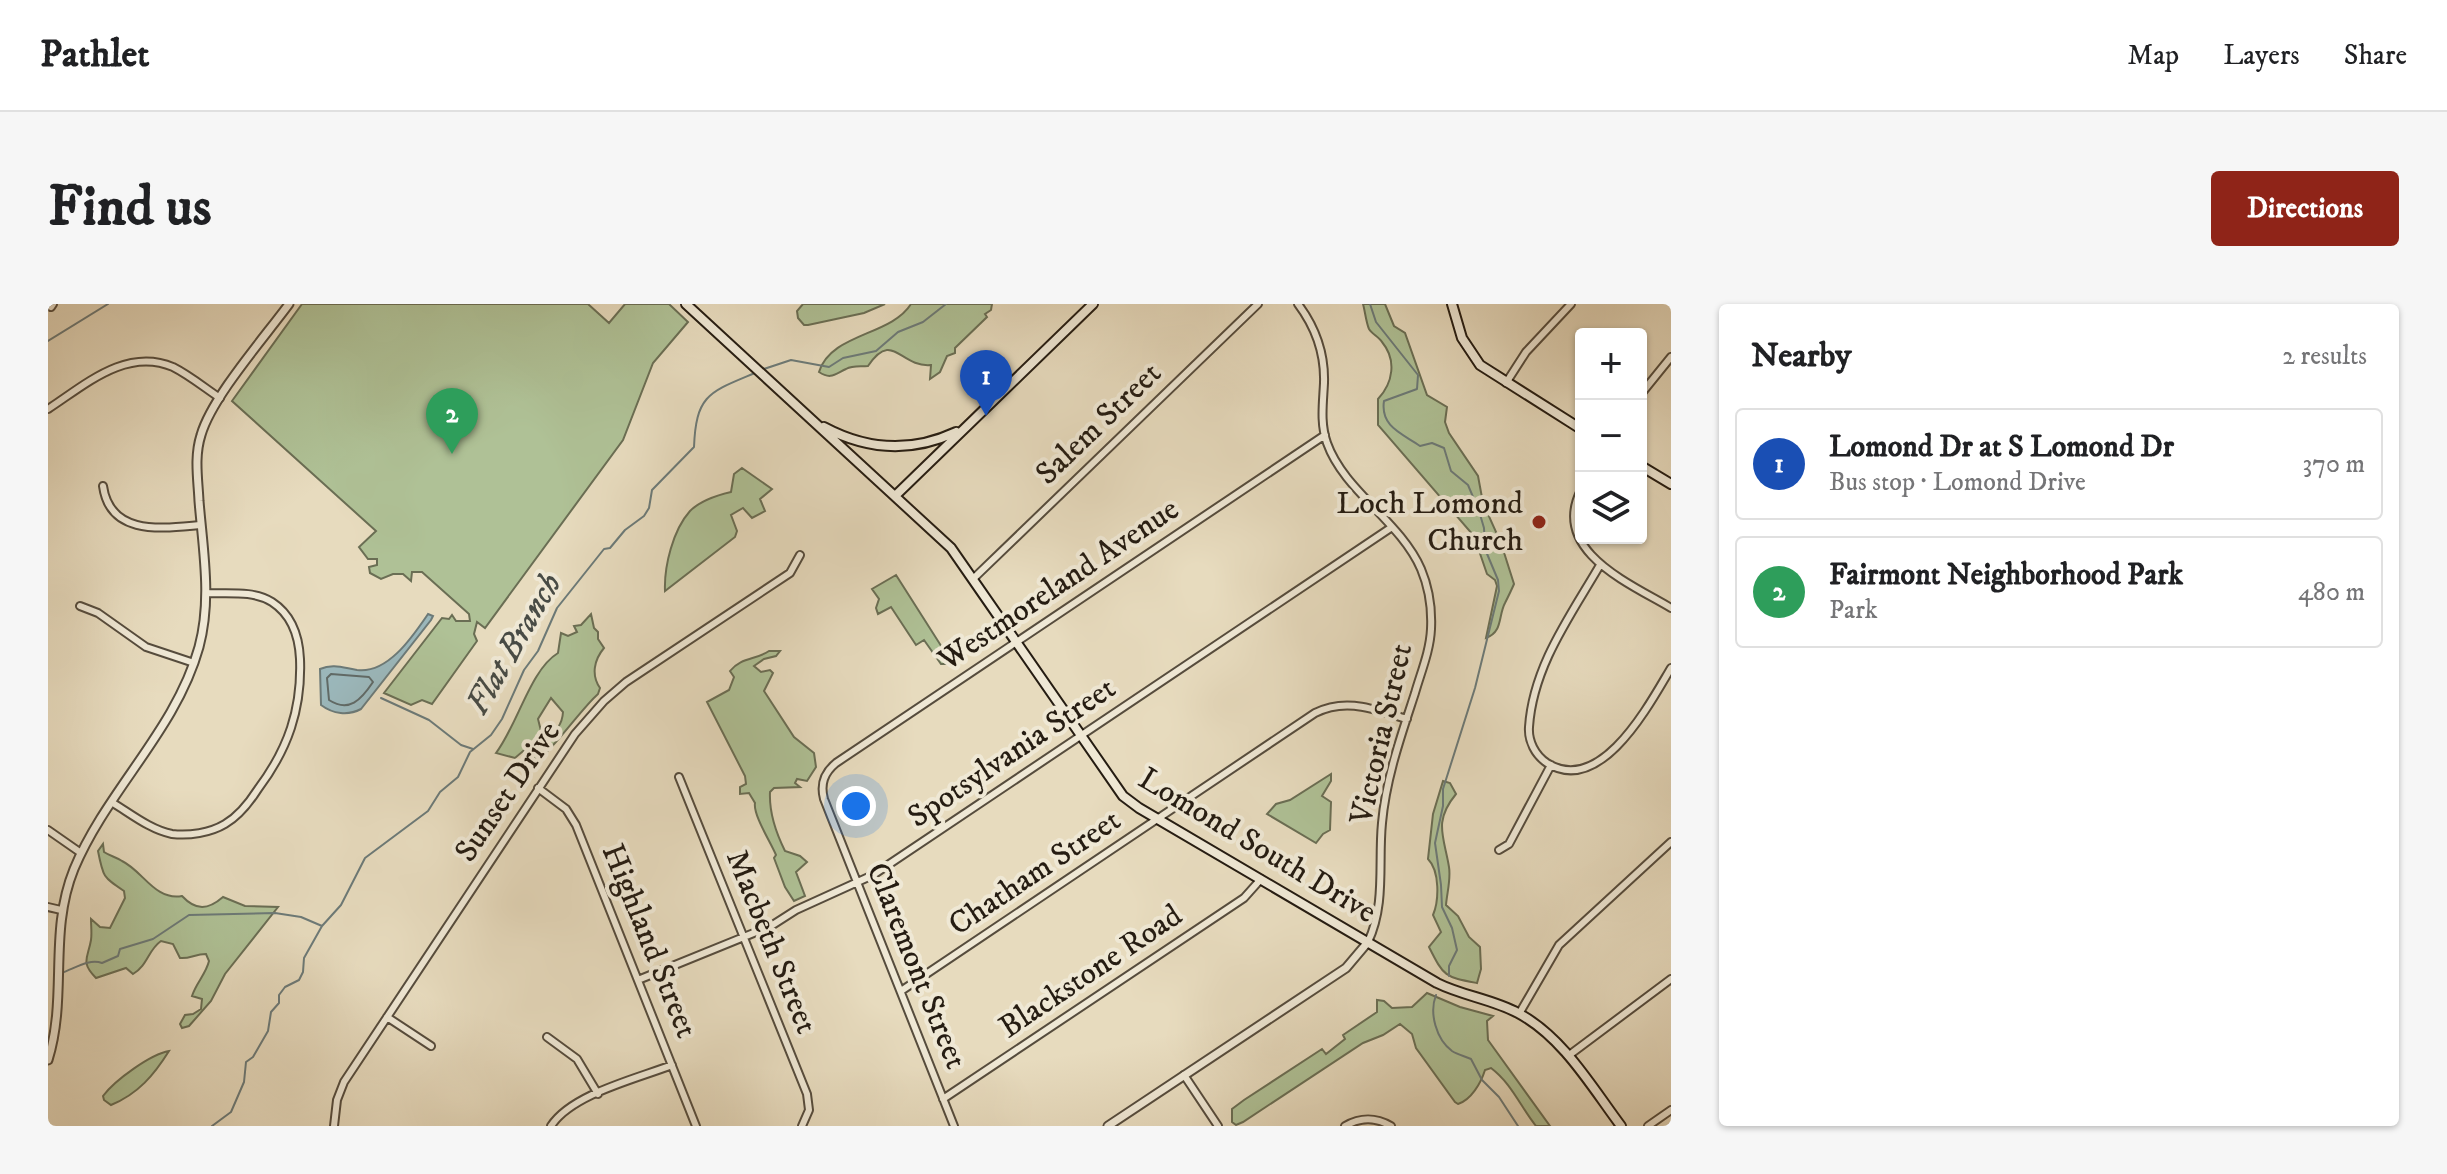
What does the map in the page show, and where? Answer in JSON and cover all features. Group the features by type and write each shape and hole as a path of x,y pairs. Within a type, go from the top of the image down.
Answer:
{"main road":[{"path":"686,304 813,420 854,441 885,447 920,444 964,429"},
{"path":"895,496 1093,304"},
{"path":"1452,304 1467,349 1480,365 1575,425"},
{"name":"Lomond South Drive","path":"813,420 951,548 1123,796 1441,985 1519,1014 1542,1029 1568,1056 1621,1126"},
{"path":"1647,470 1671,484"}],"street":[{"path":"48,1060 57,1022 57,950 61,910 81,853 177,702 194,663 202,632 206,593 197,468 199,443 206,421 289,304"},
{"name":"Salem Street","path":"974,578 1258,304"},
{"name":"Victoria Street","path":"1108,1126 1346,968 1368,942 1375,924 1380,899 1384,804 1428,652 1431,615 1422,572 1406,544 1339,466 1325,435 1321,349 1311,324 1298,304"},
{"path":"1506,383 1526,352 1571,304"},
{"path":"1647,387 1671,357"},
{"path":"48,409 112,369 136,361 172,367 220,398"},
{"name":"Westmoreland Avenue","path":"824,778 836,763 1325,435"},
{"path":"103,486 104,496 112,510 131,523 155,528 201,525"},
{"name":"Spotsylvania Street","path":"638,980 771,926 796,910 858,884 1392,527"},
{"path":"1582,544 1600,565 1671,608"},
{"name":"Sunset Drive","path":"334,1126 337,1100 344,1082 575,734 604,701 645,668 790,573 800,555"},
{"path":"1600,565 1548,656 1529,725 1531,741 1539,756 1551,765 1564,769 1585,766 1611,752 1637,723 1671,668"},
{"path":"113,803 165,832 203,833 224,825 239,814 282,754 295,719 301,681 295,628 287,616 264,598 206,593"},
{"path":"80,606 98,613 146,647 194,663"},
{"name":"Chatham Street","path":"901,991 1315,713 1330,707 1361,706 1407,719"},
{"path":"1499,850 1509,844 1551,765"},
{"name":"Macbeth Street","path":"679,777 807,1094 809,1110 802,1126"},
{"name":"Claremont Street","path":"824,778 824,799 954,1126"},
{"name":"Highland Street","path":"538,788 560,803 572,816 696,1126"},
{"path":"48,830 81,853"},
{"path":"1519,1014 1559,945 1671,842"},
{"name":"Blackstone Road","path":"943,1099 1244,898 1261,879"},
{"path":"48,907 61,910"},
{"path":"1568,1056 1671,979"},
{"path":"387,1017 431,1046"},
{"path":"547,1037 577,1059 598,1094"},
{"path":"551,1126 570,1107 672,1065"},
{"path":"1184,1075 1218,1126"},
{"path":"1648,1126 1671,1110"},
{"path":"1345,1126 1369,1119 1391,1126"}],"green space":[{"path":"302,304 588,304 609,323 625,304 669,304 688,322 653,363 623,440 485,628 477,622 474,634 477,641 432,704 422,700 411,705 384,693 442,618 449,619 452,615 456,621 470,621 469,614 422,572 412,572 411,581 403,574 381,579 370,573 369,567 377,565 377,559 368,559 359,547 376,531 232,401"},
{"path":"803,304 885,304 864,313 804,325 797,311"},
{"path":"911,304 992,304 991,310 985,314 987,317 955,348 955,353 947,356 940,372 930,379 931,365 912,361 891,350 877,355 868,366 851,367 830,376 819,372 836,349 890,323"},
{"path":"1363,304 1385,304 1394,326 1405,333 1427,395 1447,407 1445,422 1449,433 1478,476 1483,503 1501,543 1514,584 1498,628 1486,638 1497,586 1495,580 1487,574 1474,536 1378,425 1378,399 1390,379 1391,364 1387,349 1369,329"},
{"path":"742,468 772,489 760,499 765,511 752,518 743,508 731,515 737,531 735,537 665,591 671,549 684,519 699,504 731,492 734,474"},
{"path":"896,575 952,663 941,664 924,640 916,645 891,607 878,614 879,599 872,589"},
{"path":"591,614 604,648 595,668 595,678 600,688 598,694 543,756 536,760 533,757 562,720 563,712 551,698 538,719 542,735 515,758 496,753 532,684 548,661 558,653 561,633 568,636 577,632 574,626 581,625"},
{"path":"769,651 780,651 754,666 761,672 770,670 773,673 764,691 794,737 814,753 816,767 807,781 797,779 795,783 800,787 774,788 770,792 774,823 785,851 807,862 796,872 805,896 794,901 785,887 755,803 749,793 740,794 740,787 746,784 745,776 707,702 729,690 734,677 730,671 734,666"},
{"path":"1331,774 1331,781 1322,796 1331,802 1330,830 1316,843 1267,814 1276,804 1290,800"},
{"path":"1443,781 1450,783 1456,794 1442,821 1449,872 1446,905 1458,916 1469,937 1480,947 1481,969 1477,983 1447,974 1429,947 1441,932 1433,915 1436,878 1428,859 1433,814"},
{"path":"103,844 104,852 130,866 157,890 182,896 197,906 207,906 223,897 245,906 278,907 225,974 211,1001 189,1026 182,1028 180,1024 185,1015 201,1009 202,999 192,996 208,966 206,954 180,958 173,944 161,941 133,974 126,968 96,978 88,968 86,960 91,919 100,927 110,928 125,898 124,891 103,871 98,851"},
{"path":"1427,993 1493,1016 1487,1021 1488,1040 1550,1126 1536,1126 1510,1088 1491,1068 1485,1070 1467,1099 1458,1104 1455,1102 1416,1048 1412,1034 1400,1024 1363,1043 1243,1122 1236,1125 1232,1122 1232,1109 1322,1049 1326,1054 1345,1039 1343,1035 1377,1012 1377,1000 1384,1001 1392,1008 1412,1007"},
{"path":"169,1051 137,1089 111,1105 104,1100 103,1096 124,1076 143,1062"}],"water":[{"path":"428,614 433,616 431,620 361,709 341,713 321,705 320,669 334,666 368,670 379,666 398,652"}],"waterway":[{"path":"48,341 108,304"},
{"name":"Flat Branch","path":"761,370 791,360 829,367 843,358 876,351 898,332 923,322 946,304"},
{"path":"1370,304 1376,322 1418,375 1417,389 1384,401 1389,424 1420,446 1432,443 1444,448 1451,471 1468,485 1479,511 1485,549 1498,580 1499,591 1475,688 1443,789 1443,806 1435,843 1442,907 1452,928 1457,950 1449,966 1449,976"},
{"name":"Flat Branch","path":"212,1126 231,1112 244,1082 246,1062 253,1057 268,1031 271,1012 279,1003 279,995 285,987 299,980 304,958 322,926 341,905 365,858 428,811 440,792 458,777 470,752 491,735 502,719 557,608 604,549 610,548 625,530 644,516 649,508 652,490 694,447 702,405 716,391 755,373"},
{"path":"381,698 429,720 461,745 473,749"},
{"path":"61,973 118,956 120,949 153,939 189,915 275,913 301,917 322,926"},
{"path":"1436,995 1434,1017 1442,1040 1452,1051 1471,1059 1482,1080 1499,1097 1518,1126"}],"place":[{"name":"Lomond Dr at S Lomond Dr","path":"986,416"},
{"name":"Fairmont Neighborhood Park","path":"452,454"},
{"name":"Loch Lomond Church","path":"1539,522"}]}
